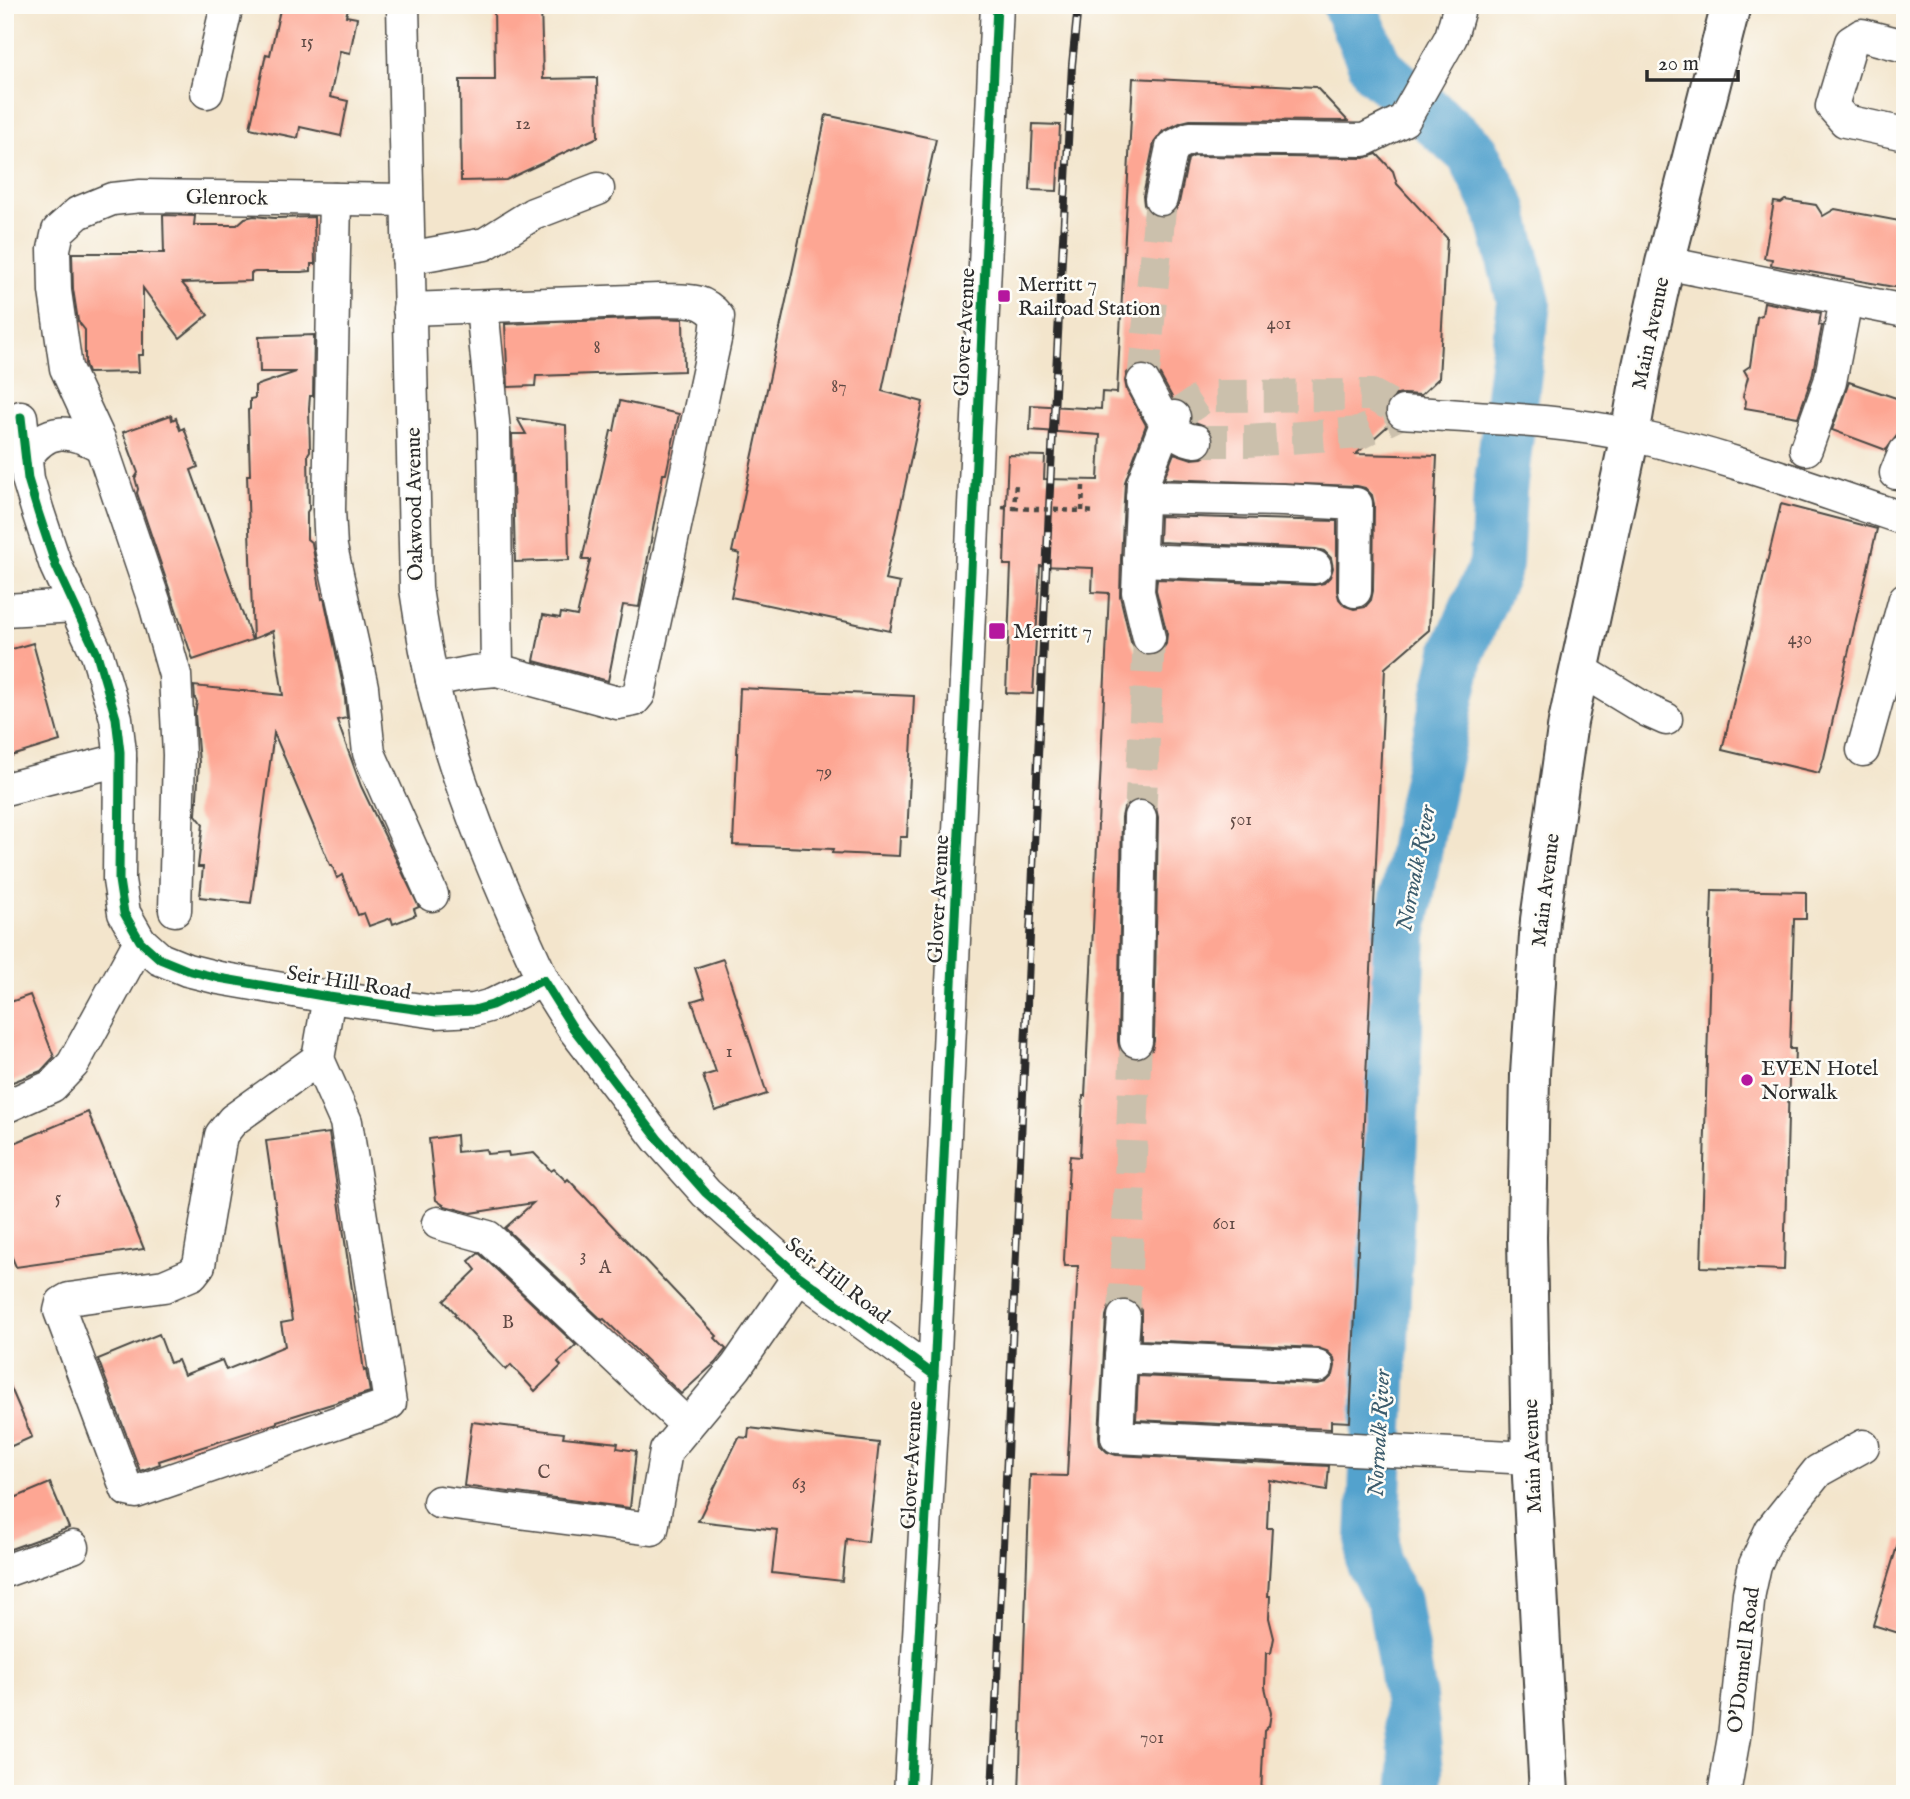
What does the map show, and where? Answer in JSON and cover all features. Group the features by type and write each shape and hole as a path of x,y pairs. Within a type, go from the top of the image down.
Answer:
{"main road":[{"name":"Main Avenue","path":"1549,1794 1531,1458 1527,1223 1533,1002 1549,852 1566,735 1579,669 1665,263 1731,5"}],"street":[{"path":"206,92 227,5"},
{"name":"Oakwood Avenue","path":"403,5 416,589 432,680 449,742 482,840 543,980"},
{"name":"Glover Avenue","path":"910,1794 934,1375 997,5"},
{"path":"1161,199 1172,147 1190,138 1364,140 1404,120 1451,37 1460,5"},
{"path":"1905,46 1862,35 1851,42 1832,106 1844,121 1905,134"},
{"path":"408,258 485,244 533,214 598,190"},
{"name":"Glenrock","path":"102,446 66,368 55,291 54,249 58,231 78,213 113,199 141,195 407,200"},
{"path":"335,199 329,510 331,547 362,687 369,753 432,895"},
{"path":"1665,263 1905,311"},
{"path":"409,309 659,300 694,301 708,305 718,317 639,694 635,700 618,703 497,670 473,671 432,680"},
{"path":"1807,449 1830,382 1846,300"},
{"path":"482,307 494,431 497,670"},
{"path":"1143,382 1186,440 1196,441"},
{"path":"1403,412 1562,424 1630,435 1739,464 1905,519"},
{"name":"Seir Hill Road","path":"22,417 28,479 52,555 97,654 116,718 120,760 119,880 124,913 139,940 160,959 187,970 219,978 329,998 436,1012 492,1006 543,980 573,1028 666,1148 706,1193 799,1276 934,1375"},
{"path":"1149,638 1138,592 1143,483 1170,421"},
{"path":"26,458 34,444 46,436 63,433 80,435 102,446 155,604 175,675 179,755 174,910"},
{"path":"1142,497 1356,504 1355,592"},
{"path":"1139,560 1315,567"},
{"path":"1863,750 1905,599"},
{"path":"5,610 76,606"},
{"path":"1579,669 1666,719"},
{"path":"5,789 120,760"},
{"path":"1136,1041 1140,817"},
{"path":"5,1107 52,1086 73,1064 139,940"},
{"path":"318,1059 233,1120 221,1135 198,1265 192,1274 164,1286 69,1299 62,1303 60,1311 127,1490 136,1492 390,1403 346,1122 318,1059 329,998"},
{"path":"438,1223 488,1237 687,1425"},
{"path":"439,1502 652,1529 666,1451 736,1367 799,1276"},
{"path":"1124,1317 1117,1437 1531,1458"},
{"path":"1121,1357 1317,1366"},
{"name":"O'Donnell Road","path":"1724,1794 1734,1737 1749,1593 1755,1565 1771,1530 1818,1471 1863,1446"},
{"path":"5,1571 73,1547"}],"path":[{"path":"1016,483 1014,508 1096,512"},
{"path":"1082,511 1083,486"}],"building":[{"path":"281,5 349,5 346,16 357,18 350,53 340,51 330,97 348,101 341,136 300,127 298,138 250,128 266,54 270,55"},
{"path":"494,5 541,5 543,79 597,78 598,137 506,180 461,181 460,80 495,80"},
{"path":"1133,78 1316,87 1348,121 1182,122 1163,131 1154,143 1143,196 1149,213 1157,217 1166,217 1175,211 1188,159 1194,156 1364,158 1377,154 1393,171 1397,184 1447,238 1439,378 1421,395 1396,395 1388,401 1385,411 1390,424 1356,454 1437,456 1429,630 1385,668 1350,1422 1331,1421 1331,1429 1136,1420 1138,1376 1317,1384 1326,1382 1333,1375 1335,1366 1334,1358 1327,1351 1318,1348 1141,1340 1141,1310 1135,1302 1126,1299 1115,1301 1106,1316 1099,1436 1100,1445 1107,1452 1116,1455 1329,1466 1327,1490 1269,1480 1267,1528 1272,1528 1268,1596 1269,1618 1274,1638 1271,1653 1266,1653 1265,1687 1271,1713 1269,1726 1264,1731 1261,1794 1019,1794 1030,1475 1067,1476 1078,1266 1065,1266 1064,1260 1069,1162 1070,1156 1080,1157 1085,1096 1109,593 1092,592 1093,568 1040,566 1033,694 1006,693 1011,565 1004,565 1008,455 1045,456 1044,479 1098,480 1100,435 1030,430 1031,405 1101,409 1102,392 1117,393","holes":["1144,364 1159,373 1173,399 1188,405 1192,421 1208,427 1214,437 1214,446 1209,454 1202,458 1192,459 1174,453 1164,479 1357,486 1365,488 1372,495 1373,591 1371,600 1365,607 1354,609 1345,606 1339,599 1337,521 1160,516 1159,542 1316,549 1324,551 1331,558 1333,568 1324,583 1314,585 1157,579 1156,590 1167,634 1166,644 1161,652 1153,656 1143,655 1135,650 1120,596 1121,559 1125,482 1146,425 1127,391 1125,381 1127,373 1134,366","1141,799 1156,808 1158,817 1154,1041 1152,1050 1145,1057 1135,1059 1120,1050 1118,1041 1122,817 1124,808 1131,801"]},
{"path":"826,115 936,139 882,391 923,402 885,580 900,583 890,631 731,597 740,554 732,552"},
{"path":"1033,124 1060,125 1057,191 1030,190"},
{"path":"1785,200 1816,205 1823,216 1835,209 1905,222 1905,289 1771,265 1772,259 1764,258 1774,202 1781,203"},
{"path":"163,215 195,216 194,225 237,225 245,218 254,216 314,217 315,264 311,264 311,271 251,273 251,281 182,283 208,315 180,338 143,288 143,355 138,355 139,372 88,373 85,364 85,330 78,321 73,289 72,253 164,253"},
{"path":"1764,302 1821,313 1819,325 1822,326 1812,377 1798,417 1745,408 1746,401 1743,396 1748,377 1744,370 1750,366 1757,317 1762,315"},
{"path":"683,319 684,371 536,376 535,386 508,387 505,324"},
{"path":"314,335 313,396 310,396 309,408 307,539 312,543 322,599 324,598 344,690 347,718 337,720 361,786 419,907 414,909 416,915 393,924 391,918 369,926 364,913 358,915 342,875 337,878 330,865 274,733 251,903 200,897 203,867 198,867 203,824 196,815 199,763 194,686 283,695 273,631 253,639 247,475 250,475 248,410 250,399 255,398 255,386 296,372 260,372 259,337"},
{"path":"1849,382 1905,401 1902,429 1886,450 1832,430"},
{"path":"620,401 679,414 666,474 663,474 639,607 623,605 608,681 534,661 543,615 560,618 561,613 577,616 590,560 582,560"},
{"path":"171,415 172,420 176,418 180,430 184,428 198,467 191,470 252,640 193,660 137,493 135,478 138,473 123,432"},
{"path":"517,418 566,425 569,560 515,562 512,434 526,434"},
{"path":"1781,504 1877,529 1819,773 1722,750"},
{"path":"33,643 60,741 5,758 5,651"},
{"path":"740,688 914,696 907,837 900,837 899,856 832,853 833,849 733,845"},
{"name":"EVEN Hotel Norwalk","path":"1712,890 1806,892 1806,919 1794,919 1790,1049 1795,1049 1794,1078 1789,1078 1784,1270 1701,1267"},
{"path":"723,959 767,1094 715,1111 703,1076 716,1072 692,1001 705,997 695,968"},
{"path":"30,995 54,1057 41,1071 5,1085 5,1004"},
{"path":"88,1112 144,1249 16,1267 5,1241 5,1147"},
{"path":"329,1133 364,1371 366,1370 370,1392 159,1461 160,1464 140,1471 98,1359 159,1334 170,1363 178,1360 184,1375 222,1360 226,1370 285,1346 281,1323 292,1321 266,1141"},
{"path":"456,1135 457,1152 486,1149 487,1154 508,1152 509,1156 534,1153 551,1171 554,1169 566,1181 568,1179 717,1336 715,1338 726,1349 715,1363 681,1394 505,1228 533,1203 471,1213 445,1206 436,1200 429,1139"},
{"path":"479,1253 576,1345 558,1362 561,1366 535,1391 511,1365 506,1370 444,1301 476,1270 469,1261"},
{"path":"5,1374 32,1437 5,1449"},
{"path":"472,1422 564,1433 563,1437 618,1443 617,1448 636,1451 630,1508 464,1486"},
{"path":"749,1428 879,1443 868,1542 846,1539 842,1581 772,1573 777,1530 698,1521 739,1437 748,1438"},
{"path":"50,1483 69,1528 5,1551 5,1502"},
{"path":"1899,1540 1905,1541 1905,1635 1873,1625"}],"waterway":[{"name":"Norwalk River","path":"1349,5 1377,69 1473,153 1501,210 1524,303 1500,490 1496,564 1458,652 1420,825 1400,936 1372,1561 1394,1602 1410,1698 1417,1771 1415,1794"}],"tunnel":[{"path":"1143,382 1161,199"},
{"path":"1174,417 1206,396 1372,395 1403,412"},
{"path":"1196,441 1247,441 1360,433 1403,412"},
{"path":"1140,817 1149,638"},
{"path":"1124,1317 1136,1041"}],"railway":[{"path":"992,1794 1049,508 1072,65 1078,5"}],"cycle path":[{"path":"910,1794 934,1375 997,5"},
{"path":"21,417 28,479 38,512 56,566 97,654 116,718 120,752 119,880 124,913 140,941 160,959 187,970 219,978 436,1012 474,1010 492,1005 543,980 573,1028 658,1139 706,1193 799,1276 934,1375"}],"place":[{"name":"Merritt 7 Railroad Station","path":"1004,296"},
{"name":"Merritt 7","path":"997,631"},
{"name":"EVEN Hotel Norwalk","path":"1747,1080"}]}
